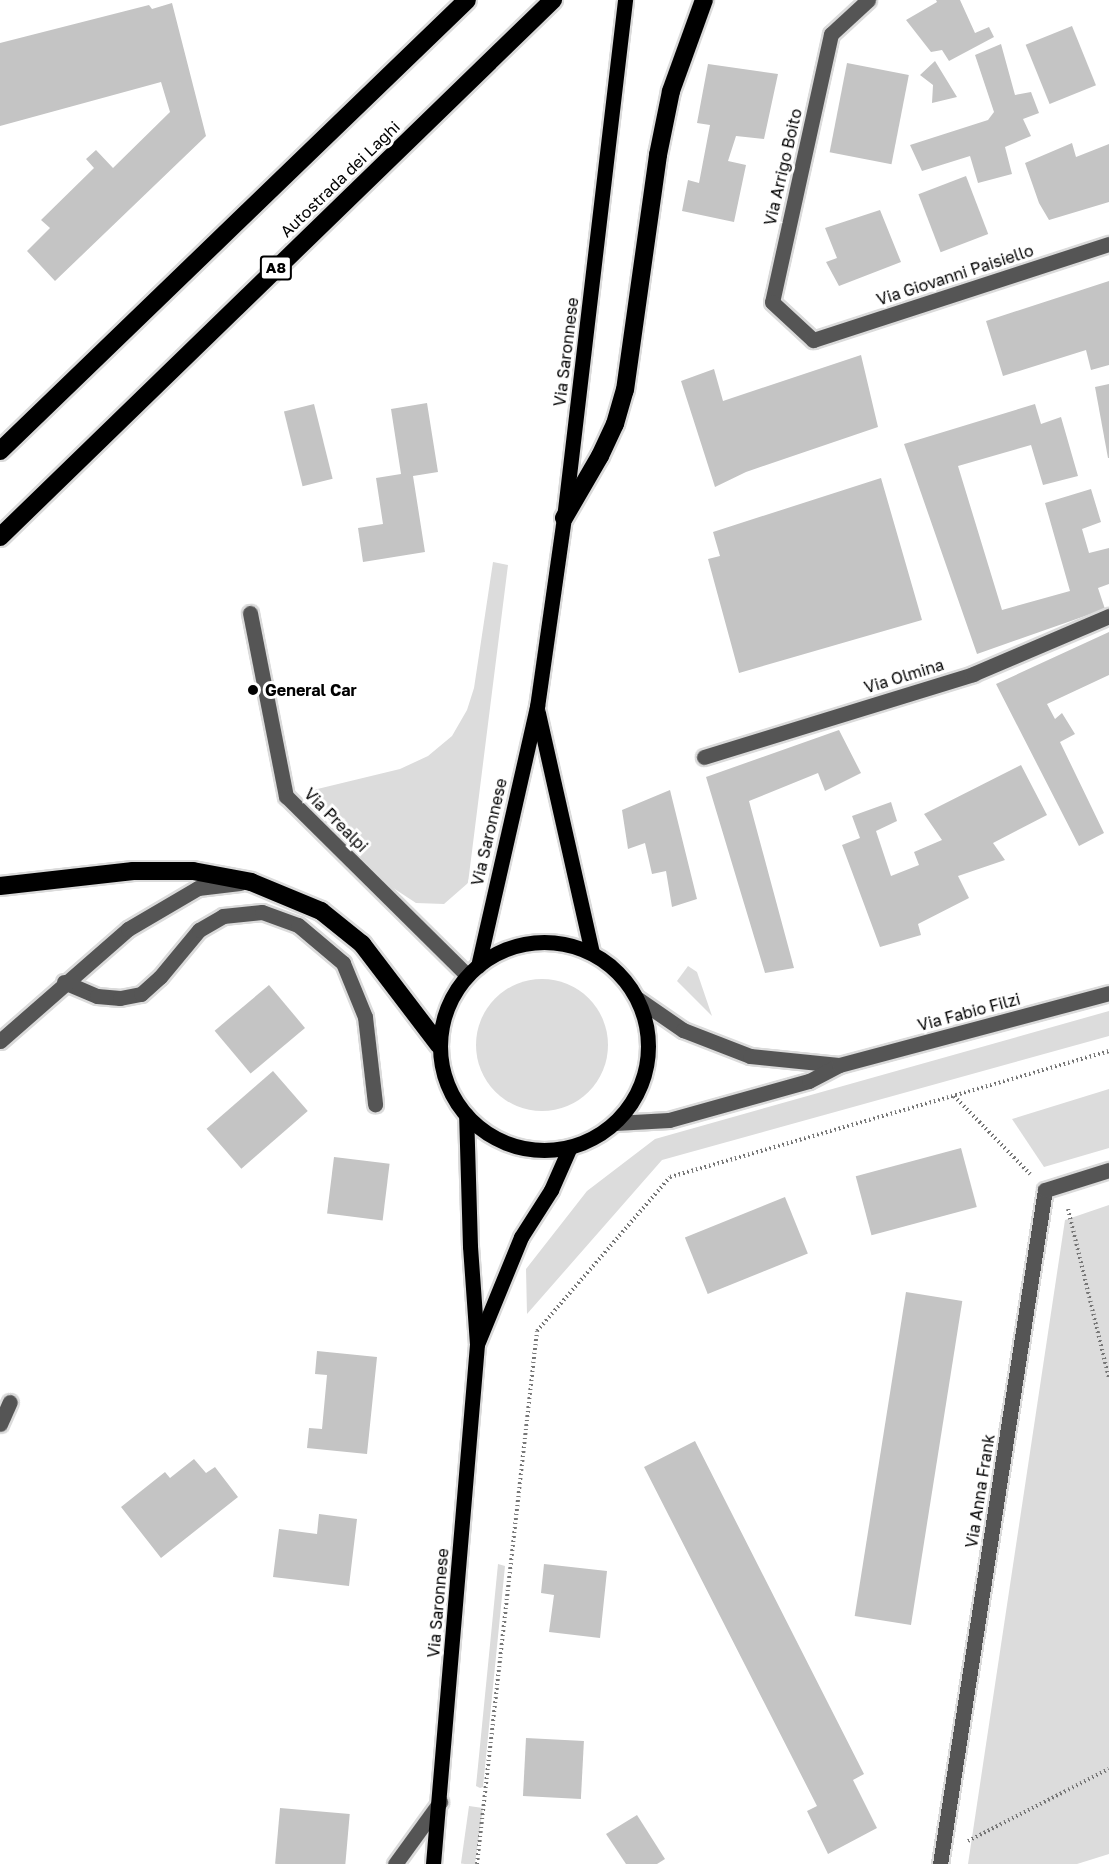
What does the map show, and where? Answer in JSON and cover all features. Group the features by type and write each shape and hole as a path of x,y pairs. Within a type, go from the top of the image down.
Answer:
{"highway":[{"path":"0,452 467,0"},
{"name":"Autostrada dei Laghi","path":"0,537 553,0"},
{"path":"564,518 600,456 615,424 625,390 660,144 671,91 704,0"},
{"path":"0,886 134,871 193,871 251,882 321,911 362,944 439,1045"}],"main road":[{"name":"Via Saronnese","path":"472,970 537,707 564,518 625,0"},
{"name":"Via Saronnese","path":"537,707 592,953"},
{"name":"Via Saronnese","path":"538,942 569,945 592,953 623,976 638,999 647,1031 647,1065 636,1096 615,1123 594,1138 570,1147 538,1150 506,1144 478,1127 466,1115 449,1090 442,1068 439,1045 444,1016 456,990 472,970 489,957 518,944 538,942"},
{"name":"Via Saronnese","path":"433,1864 477,1344 470,1246 466,1115"},
{"name":"Via Saronnese","path":"477,1344 521,1237 551,1190 570,1147"}],"street":[{"name":"Via Arrigo Boito","path":"813,340 772,302 831,34 868,0"},
{"name":"Via Giovanni Paisiello","path":"813,340 1109,244"},
{"name":"Via Prealpi","path":"250,613 286,796 472,970"},
{"name":"Via Olmina","path":"704,757 973,674 1109,616"},
{"path":"0,1041 64,982 128,928 198,888 251,882"},
{"path":"64,982 97,996 120,998 141,993 159,977 199,930 223,916 262,912 298,924 343,963 366,1017 375,1104"},
{"name":"Via Fabio Filzi","path":"615,1123 669,1120 809,1081 839,1065 1109,993"},
{"name":"Via Fabio Filzi","path":"638,999 683,1030 750,1056 839,1065"},
{"path":"1045,1190 1109,1170"},
{"name":"Via Anna Frank","path":"940,1859 1045,1190"},
{"path":"0,1425 10,1402"},
{"path":"395,1864 440,1802"}],"path":[{"path":"477,1864 537,1331 670,1177 1109,1051"},
{"path":"954,1096 1045,1190"},
{"path":"1062,1184 1109,1378"},
{"path":"940,1859 1109,1769"}],"shaded area":[{"path":"493,562 508,565 468,883 444,904 416,903 381,880 305,792 400,769 428,756 452,736 467,710 474,688"},
{"path":"688,966 697,972 712,1016 677,981"},
{"path":"542,979 567,984 589,998 603,1020 608,1045 603,1070 589,1092 567,1106 542,1111 517,1106 495,1092 481,1070 476,1045 481,1020 495,998 517,984"},
{"path":"1109,1011 1109,1036 662,1160 527,1314 526,1269 587,1191 655,1139"},
{"path":"1109,1089 1109,1148 1044,1167 1012,1119"},
{"path":"1109,1205 1109,1854 1077,1864 968,1864 1065,1220"},
{"path":"498,1564 505,1566 483,1787 480,1788 476,1786"},
{"path":"469,1806 483,1808 475,1864 461,1863"}],"building":[{"path":"936,0 960,0 975,33 989,27 994,37 949,61 942,50 931,52 906,20 937,2"},
{"path":"172,3 206,136 55,281 27,251 50,228 41,220 94,168 86,159 96,150 113,168 170,112 161,82 0,126 0,43 149,5 152,9"},
{"path":"1072,26 1096,85 1050,104 1026,45"},
{"path":"1001,44 1015,95 1031,92 1039,113 1023,119 1031,136 1005,147 1012,174 978,183 970,156 922,171 910,145 988,120 994,112 975,55"},
{"path":"935,61 957,97 932,103 933,85 920,75"},
{"path":"847,63 909,75 891,164 830,152"},
{"path":"708,64 778,74 764,139 736,136 728,161 746,165 734,222 682,211 688,180 699,183 710,125 697,123"},
{"path":"1072,143 1076,157 1109,144 1109,202 1049,220 1039,203 1025,163"},
{"path":"966,176 988,234 941,252 918,194"},
{"path":"880,210 901,262 839,286 826,262 837,258 825,228"},
{"path":"1109,281 1109,365 1091,370 1086,350 1003,376 986,321"},
{"path":"861,355 878,427 746,472 715,487 681,381 714,369 723,401"},
{"path":"1109,384 1109,458 1108,458 1095,387"},
{"path":"427,403 438,472 413,476 425,552 363,562 358,528 383,524 376,478 401,474 391,409"},
{"path":"314,404 333,479 303,486 284,411"},
{"path":"1035,404 1041,424 1061,417 1078,476 1043,485 1031,445 958,466 1002,610 1070,591 1045,503 1091,489 1101,522 1082,529 1089,553 1109,548 1109,584 1098,588 1105,609 977,654 904,444"},
{"path":"881,478 922,620 739,673 708,559 720,556 713,532"},
{"path":"1109,632 1109,675 1047,704 1055,719 1062,713 1075,734 1060,742 1104,833 1079,846 996,684"},
{"path":"839,730 861,773 825,791 818,773 749,801 794,968 765,973 706,777"},
{"path":"1021,765 1047,815 993,843 1005,860 958,876 969,898 918,924 921,935 880,947 842,845 860,838 852,816 891,802 897,821 876,831 891,876 919,865 914,852 942,840 924,814"},
{"path":"670,790 697,899 672,907 666,871 652,874 645,843 628,849 622,810"},
{"path":"269,985 305,1028 251,1074 215,1031"},
{"path":"273,1071 308,1111 241,1169 207,1129"},
{"path":"961,1148 977,1207 872,1235 856,1176"},
{"path":"334,1157 390,1164 383,1220 327,1214"},
{"path":"785,1197 808,1254 708,1294 685,1237"},
{"path":"906,1292 962,1301 911,1625 855,1616"},
{"path":"317,1351 377,1357 367,1454 307,1448 309,1428 322,1429 327,1375 315,1374"},
{"path":"695,1441 864,1774 853,1780 877,1828 828,1854 807,1811 817,1806 644,1467"},
{"path":"194,1459 206,1473 215,1467 238,1497 161,1558 121,1507 165,1472 170,1478"},
{"path":"319,1514 357,1519 349,1586 273,1577 279,1529 317,1534"},
{"path":"544,1564 607,1571 600,1638 549,1632 554,1595 541,1593"},
{"path":"526,1738 584,1741 581,1799 523,1796"},
{"path":"280,1808 350,1814 345,1864 275,1864"},
{"path":"637,1815 665,1859 657,1864 626,1864 606,1834"}],"place":[{"name":"General Car","path":"253,690"}]}
